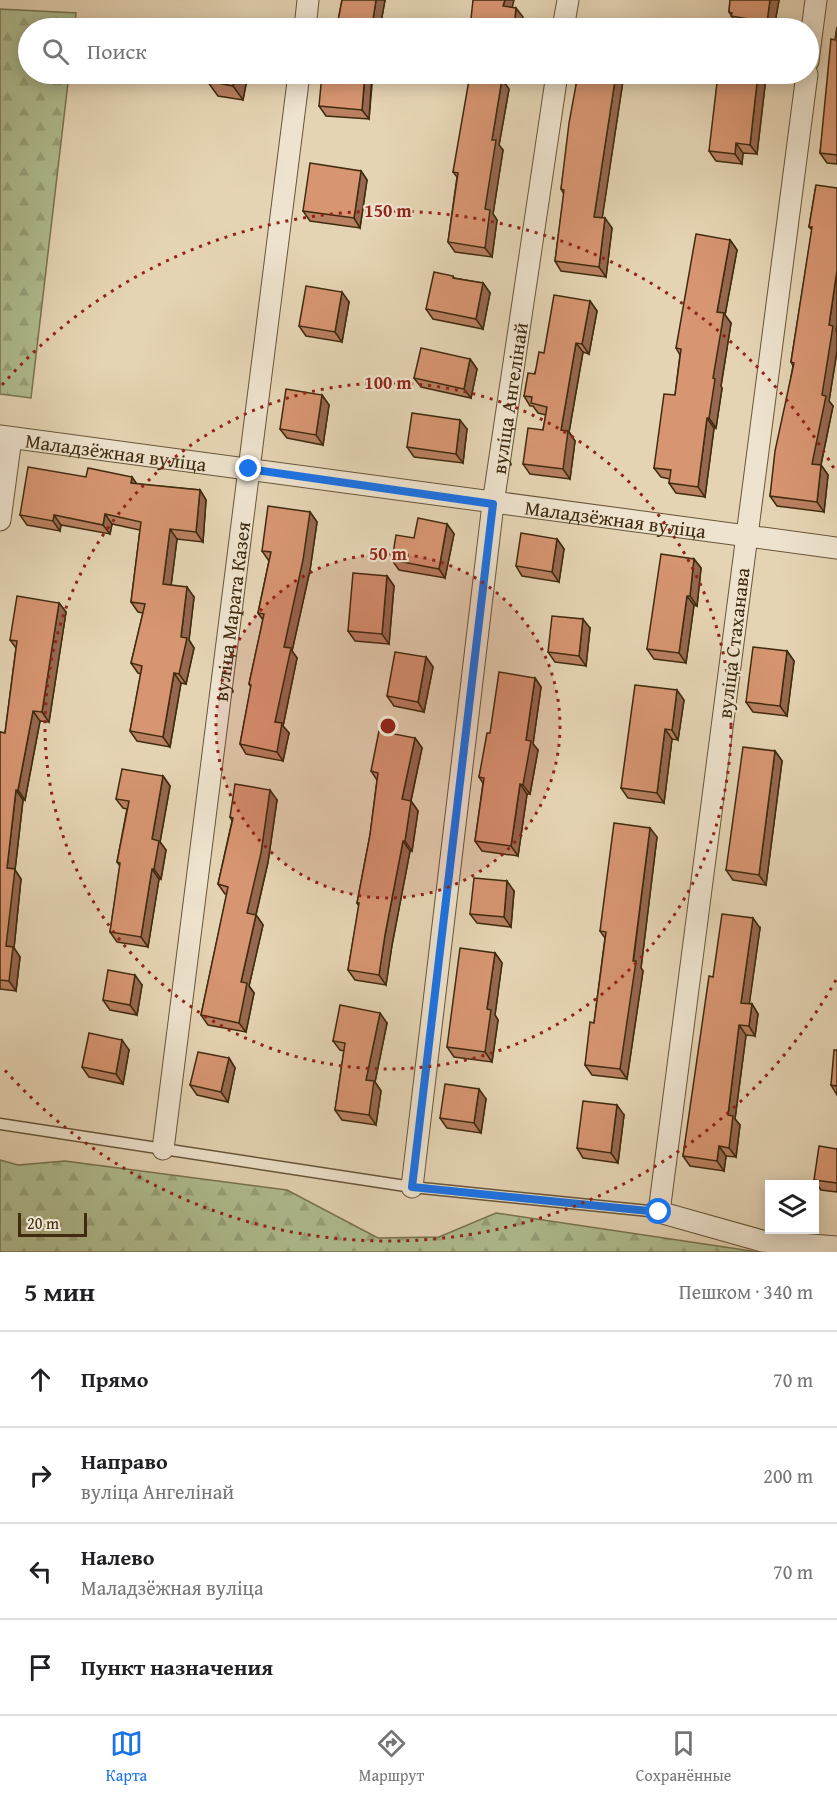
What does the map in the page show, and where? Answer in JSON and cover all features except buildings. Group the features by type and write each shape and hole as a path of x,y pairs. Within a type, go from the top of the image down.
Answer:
{"street":[{"path":"306,18 308,0"},
{"path":"565,18 568,0"},
{"path":"814,18 816,0"},
{"name":"вуліца Марата Казея","path":"163,1149 298,84"},
{"name":"вуліца Ангелінай","path":"412,1187 493,504 556,84"},
{"name":"вуліца Стаханава","path":"659,1212 806,84"},
{"path":"0,520 6,437"},
{"name":"Маладзёжная вуліца","path":"6,437 493,504 747,535 837,549"},
{"path":"659,1212 762,1241 837,1247"}],"lane":[{"path":"0,1124 412,1187 659,1212"}],"green space":[{"path":"0,9 76,13 75,18 18,18 18,84 68,84 31,398 0,394"},
{"path":"0,1160 18,1165 65,1161 287,1190 378,1238 439,1237 496,1213 758,1252 0,1252"}],"route":[{"path":"249,469 493,504 412,1187 659,1212"}]}
